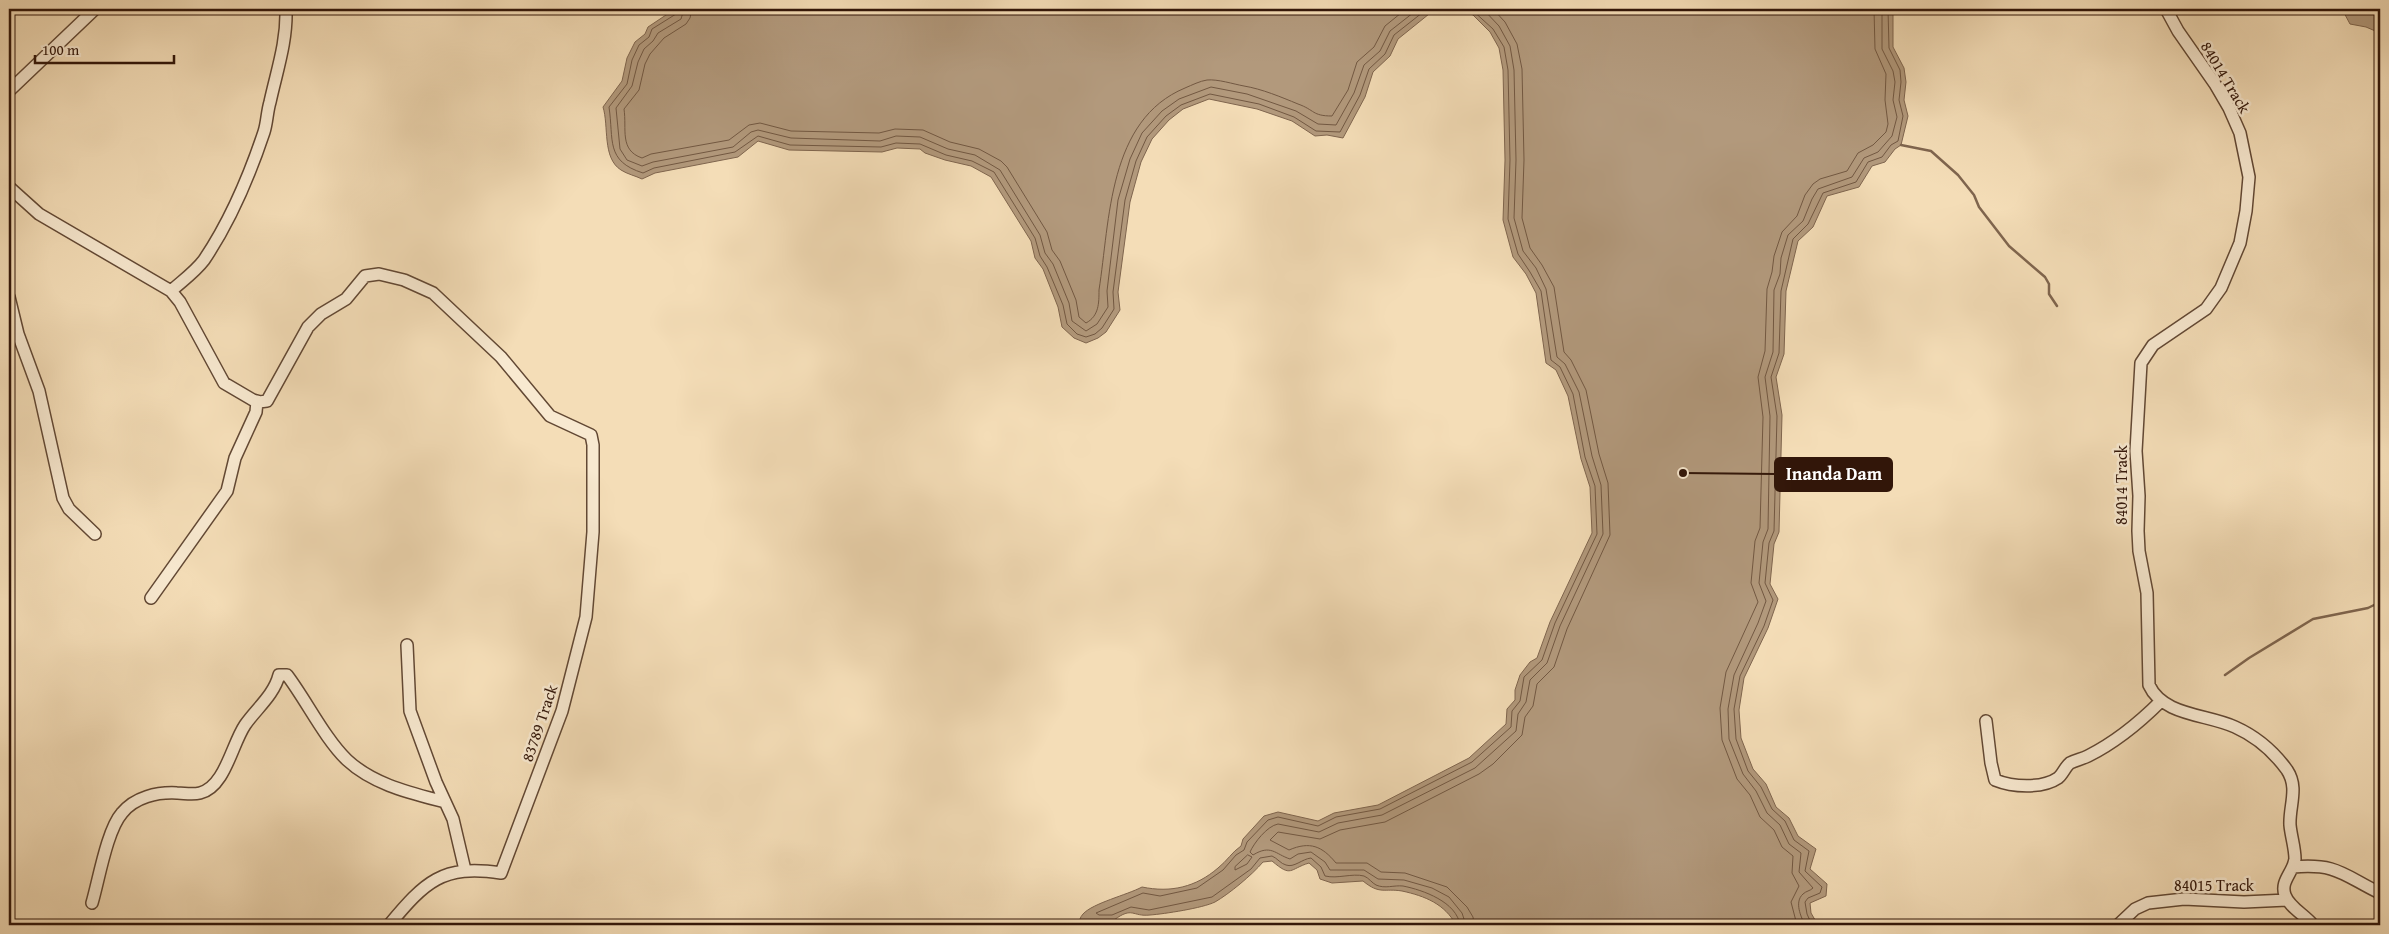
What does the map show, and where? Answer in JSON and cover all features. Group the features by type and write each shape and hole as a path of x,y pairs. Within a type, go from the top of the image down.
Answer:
{"street":[{"path":"9,91 95,9"},
{"path":"171,291 193,272 203,260 235,205 264,131 282,55 285,38 286,9"},
{"name":"84014 Track","path":"2161,701 2149,685 2147,593 2138,544 2139,496 2136,451 2141,363 2153,346 2206,309 2222,288 2240,243 2246,211 2249,177 2245,153 2232,115 2216,84 2187,44 2166,9"},
{"path":"9,187 39,214 171,291 180,302 224,384 243,396 257,401 256,412 235,458 227,491 151,598"},
{"name":"83789 Track","path":"257,401 266,402 270,398 297,344 313,321 346,299 365,276 379,274 424,288 444,301 502,357 544,411 556,421 589,433 593,445 593,532 588,607 562,711 501,873 465,870 442,876 430,882 389,925"},
{"path":"9,297 18,334 39,391 63,498 69,509 95,534"},
{"path":"407,644 410,711 457,832 465,870"},
{"path":"92,903 110,839 122,812 133,802 145,797 159,794 200,793 214,783 227,764 245,726 260,708 279,675 286,675 334,744 357,768 374,779 409,792 445,802"},
{"path":"1986,721 1995,780 2007,784 2031,786 2058,778 2069,764 2087,757 2138,724 2161,701 2170,707 2235,727 2259,742 2288,772 2294,790 2290,819 2295,859 2293,867 2284,883 2287,900 2313,925"},
{"path":"2293,867 2319,865 2335,868 2380,893"},
{"name":"84015 Track","path":"2118,925 2134,909 2148,903 2194,898 2244,902 2287,900"}],"water":[{"path":"675,9 1439,9 1434,10 1398,39 1390,56 1373,72 1365,97 1343,138 1327,135 1315,136 1292,121 1257,109 1209,99 1183,109 1169,120 1152,139 1141,162 1130,202 1118,292 1120,310 1106,332 1086,343 1074,338 1062,327 1058,307 1043,269 1035,258 1031,241 991,177 971,166 945,160 925,153 920,149 897,148 882,152 789,150 758,141 738,157 655,173 642,179 621,170 611,158 603,107 622,81 627,58 635,42 645,34 648,27"},
{"path":"1446,9 1893,9 1893,47 1904,68 1906,82 1904,100 1908,116 1901,145 1895,149 1885,162 1872,166 1859,187 1827,196 1813,227 1798,241 1786,291 1784,354 1776,377 1782,415 1779,532 1774,544 1770,584 1778,599 1768,628 1744,678 1739,710 1741,738 1753,769 1766,784 1776,807 1789,818 1798,836 1816,849 1810,869 1827,884 1826,896 1810,903 1811,913 1818,925 1456,925 1440,906 1419,895 1402,891 1378,890 1363,881 1332,883 1320,879 1317,870 1309,863 1287,871 1272,861 1263,862 1253,873 1221,899 1209,904 1156,914 1129,913 1114,920 1100,920 1094,925 1078,925 1082,915 1094,906 1142,887 1173,889 1192,884 1210,875 1241,846 1243,839 1264,816 1278,812 1318,821 1334,813 1378,805 1469,758 1506,724 1507,709 1515,700 1515,690 1520,675 1530,662 1537,658 1550,622 1592,533 1590,487 1581,459 1568,396 1556,370 1546,363 1536,293 1526,274 1513,257 1503,220 1505,160 1503,70 1499,48 1490,32 1473,15 1465,11 1450,12"},
{"path":"2342,9 2380,9 2380,33 2366,27 2350,24"}],"waterway":[{"path":"1901,145 1931,151 1958,175 1974,195 1979,207 2009,246 2045,277 2049,284 2049,294 2057,306"},
{"path":"2225,675 2313,619 2368,608 2380,602"}],"place":[{"name":"Inanda Dam","path":"1683,473"}]}
